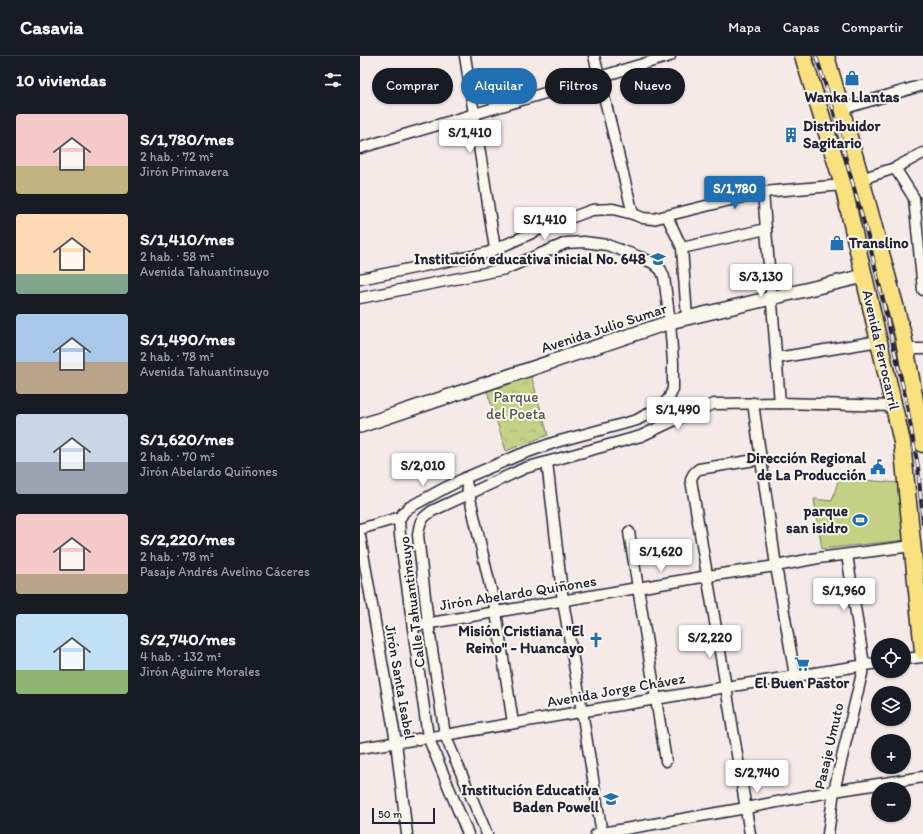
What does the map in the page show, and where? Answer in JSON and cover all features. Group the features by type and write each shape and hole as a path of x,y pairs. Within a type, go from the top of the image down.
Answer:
{"main road":[{"name":"Avenida Ferrocarril","path":"803,56 843,185 902,442 923,651"},
{"name":"Avenida Ferrocarril","path":"826,56 842,109 903,335 922,436"}],"street":[{"path":"465,56 495,249"},
{"path":"594,56 597,68"},
{"path":"612,73 670,56"},
{"path":"842,109 923,85"},
{"path":"360,148 545,93"},
{"path":"606,104 633,214"},
{"path":"861,179 895,168 923,153"},
{"path":"895,168 919,198 923,290"},
{"path":"360,279 487,253 543,228 592,210 613,209 643,218 653,219 763,192 843,185"},
{"path":"763,192 780,403"},
{"path":"668,216 682,248 688,318"},
{"path":"682,248 766,229"},
{"path":"360,298 505,269 566,243 584,242 607,245 653,263 661,270 664,277 670,322 673,362 673,389 669,398 663,405 637,420 556,442 519,455 445,488 408,508 401,517 360,529"},
{"name":"Avenida Julio Sumar","path":"360,426 670,322 864,276"},
{"path":"777,358 878,341"},
{"path":"905,349 923,349"},
{"path":"753,403 776,566 796,676"},
{"path":"469,494 525,468 641,436 692,412 714,404 780,403 894,406"},
{"path":"750,834 691,480 694,472 699,469 761,459"},
{"path":"547,462 563,601 582,711 600,834 834,791 923,777"},
{"path":"465,478 496,612 513,723"},
{"name":"Calle Tahuantinsuyo","path":"469,494 432,511 422,518 419,525 418,535 428,623 445,735 487,834"},
{"name":"Calle Tahuantinsuyo","path":"401,517 399,520 400,535 428,737 468,834"},
{"path":"630,532 666,761"},
{"name":"Jirón Santa Isabel","path":"360,536 396,742 407,834"},
{"name":"Jirón Abelardo Quiñones","path":"413,626 818,558 912,546"},
{"path":"847,555 864,665"},
{"path":"911,658 923,657"},
{"name":"Avenida Jorge Chávez","path":"360,748 871,664"},
{"name":"Pasaje Umuto","path":"828,834 834,791 864,665"}],"green space":[{"name":"Parque del Poeta","path":"531,375 548,435 506,451 487,391"},
{"name":"parque san isidro","path":"839,478 899,483 905,540 822,549 814,499 832,501"}],"railway":[{"path":"816,56 832,105 868,237 906,400 918,467 923,523"}],"place":[{"name":"Wanka Llantas","path":"852,78"},
{"name":"Distribuidor Sagitario","path":"791,135"},
{"name":"Translino","path":"837,243"},
{"name":"Institución educativa inicial No. 648","path":"658,259"},
{"name":"Dirección Regional de La Producción","path":"878,467"},
{"name":"parque san isidro","path":"860,520"},
{"name":"Misión Cristiana \"El Reino\" - Huancayo","path":"596,640"},
{"name":"El Buen Pastor","path":"802,664"},
{"name":"Institución Educativa Baden Powell","path":"611,799"}]}
